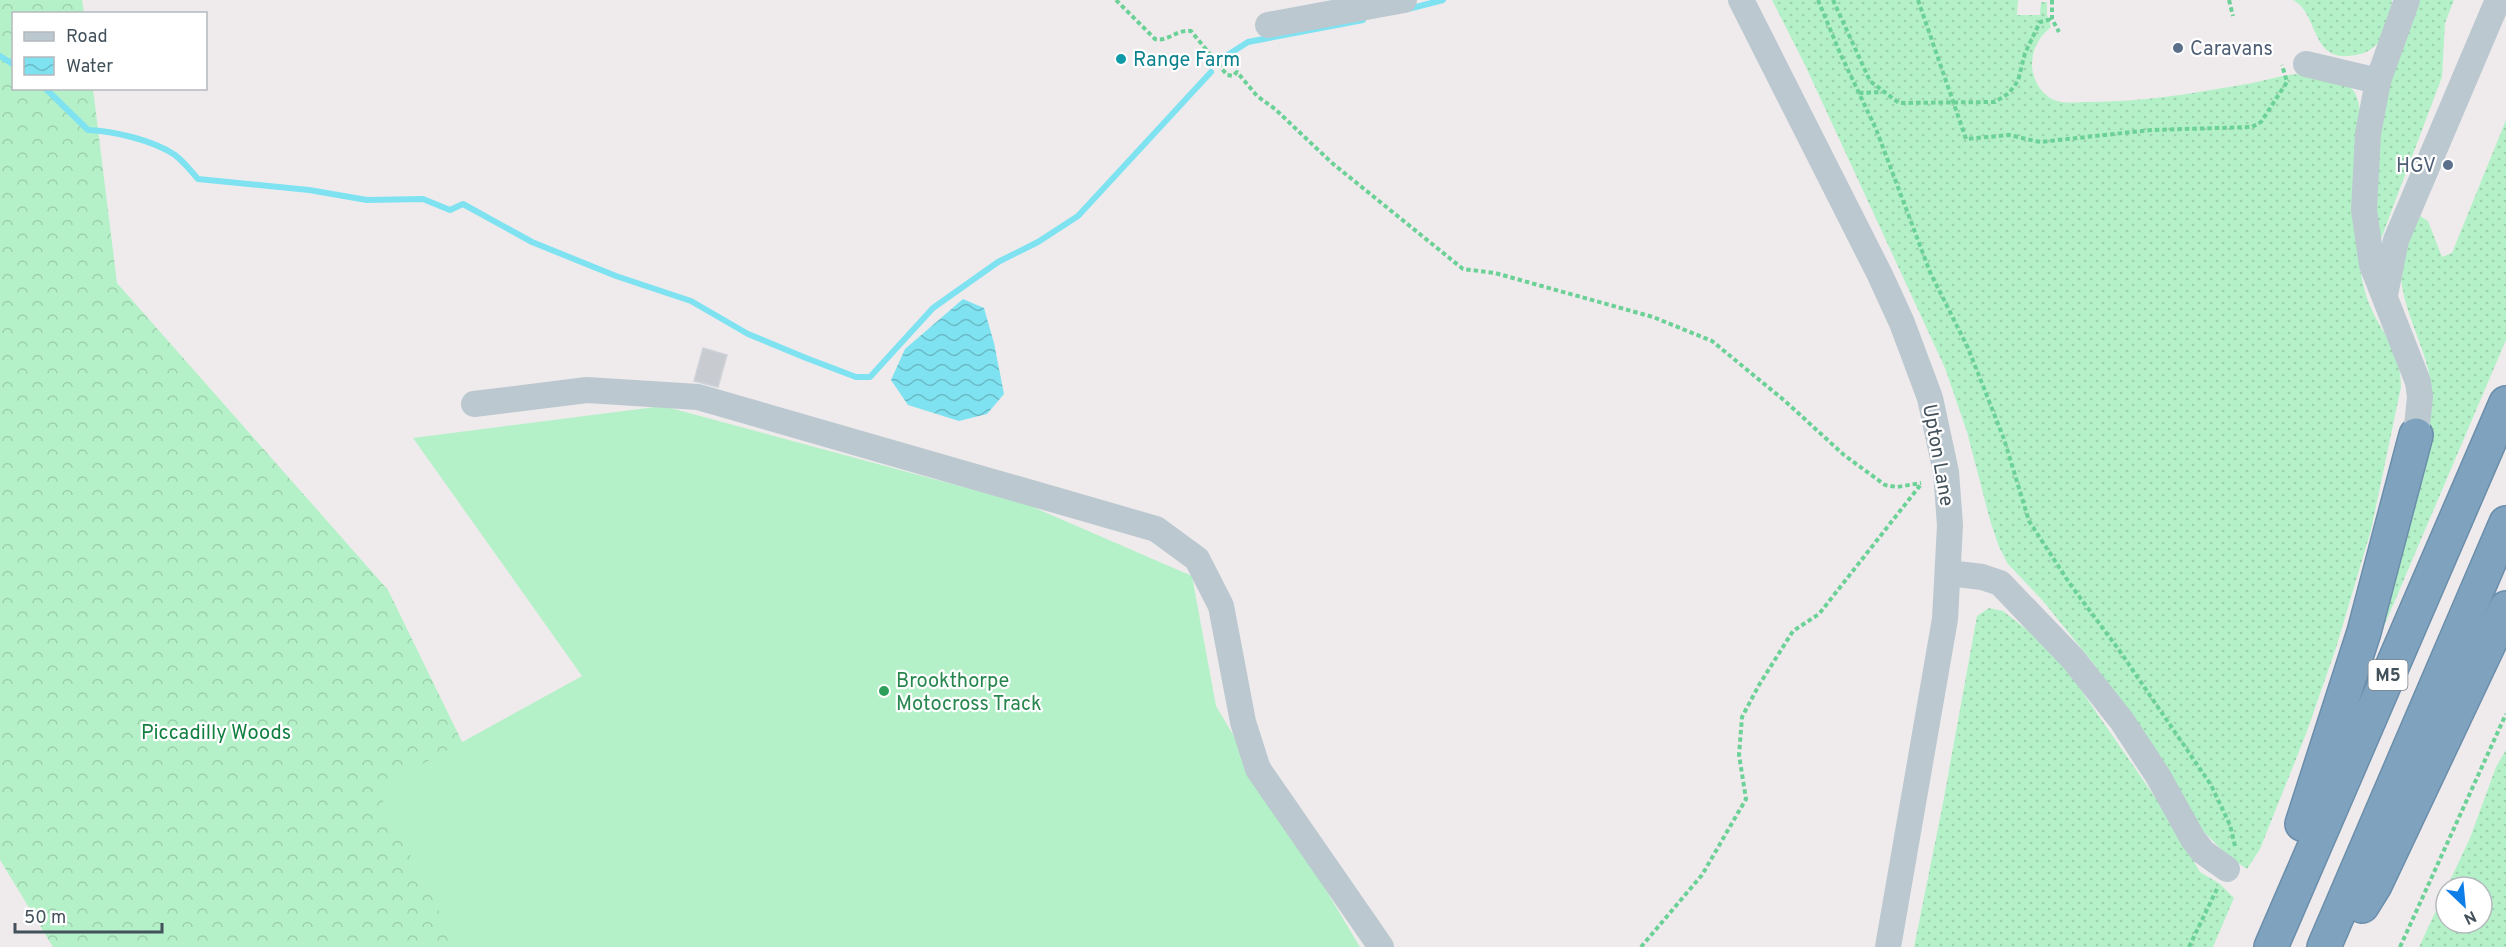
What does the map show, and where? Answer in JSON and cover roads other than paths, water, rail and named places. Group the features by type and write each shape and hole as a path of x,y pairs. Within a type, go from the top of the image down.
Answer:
{"highway":[{"name":"M5","path":"2271,947 2506,403"},
{"name":"M5","path":"2266,947 2292,850 2314,791 2364,632 2416,435"},
{"name":"M5","path":"2324,947 2506,524"},
{"path":"2335,947 2375,885 2506,608"}],"street":[{"path":"1268,25 1404,0"},
{"name":"Upton Lane","path":"1741,0 1880,275 1902,324 1930,398 1946,472 1950,525 1945,620 1888,947"},
{"path":"2407,0 2378,81 2368,134 2364,210 2372,265 2402,335 2418,382 2420,397 2416,435"},
{"path":"2385,298 2396,240 2498,0"},
{"path":"2294,64 2378,81"},
{"path":"474,404 587,390 698,397 1156,529 1197,559 1221,606 1244,722 1258,769 1381,947"},
{"path":"1949,573 1982,577 2000,583 2073,659 2122,721 2203,852 2227,869"}],"water":[{"path":"963,299 984,308 994,343 1004,394 987,414 959,421 908,405 891,380 905,349"}],"waterway":[{"path":"1408,9 1443,0"},
{"path":"1226,56 1248,42 1363,20"},
{"path":"0,56 12,64"},
{"path":"47,90 88,130 121,134 156,145 175,155 198,179 309,190 367,200 423,199 450,210 463,204 532,242 616,276 691,301 748,334 856,377 870,377 933,308 998,262 1038,242 1078,216 1211,72"}],"place":[{"name":"Caravans","path":"2178,48"},
{"name":"Range Farm","path":"1121,59"},
{"name":"HGV","path":"2448,165"},
{"name":"Brookthorpe Motocross Track","path":"884,691"}],"park label":[{"name":"Piccadilly Woods","path":"216,732"}]}
